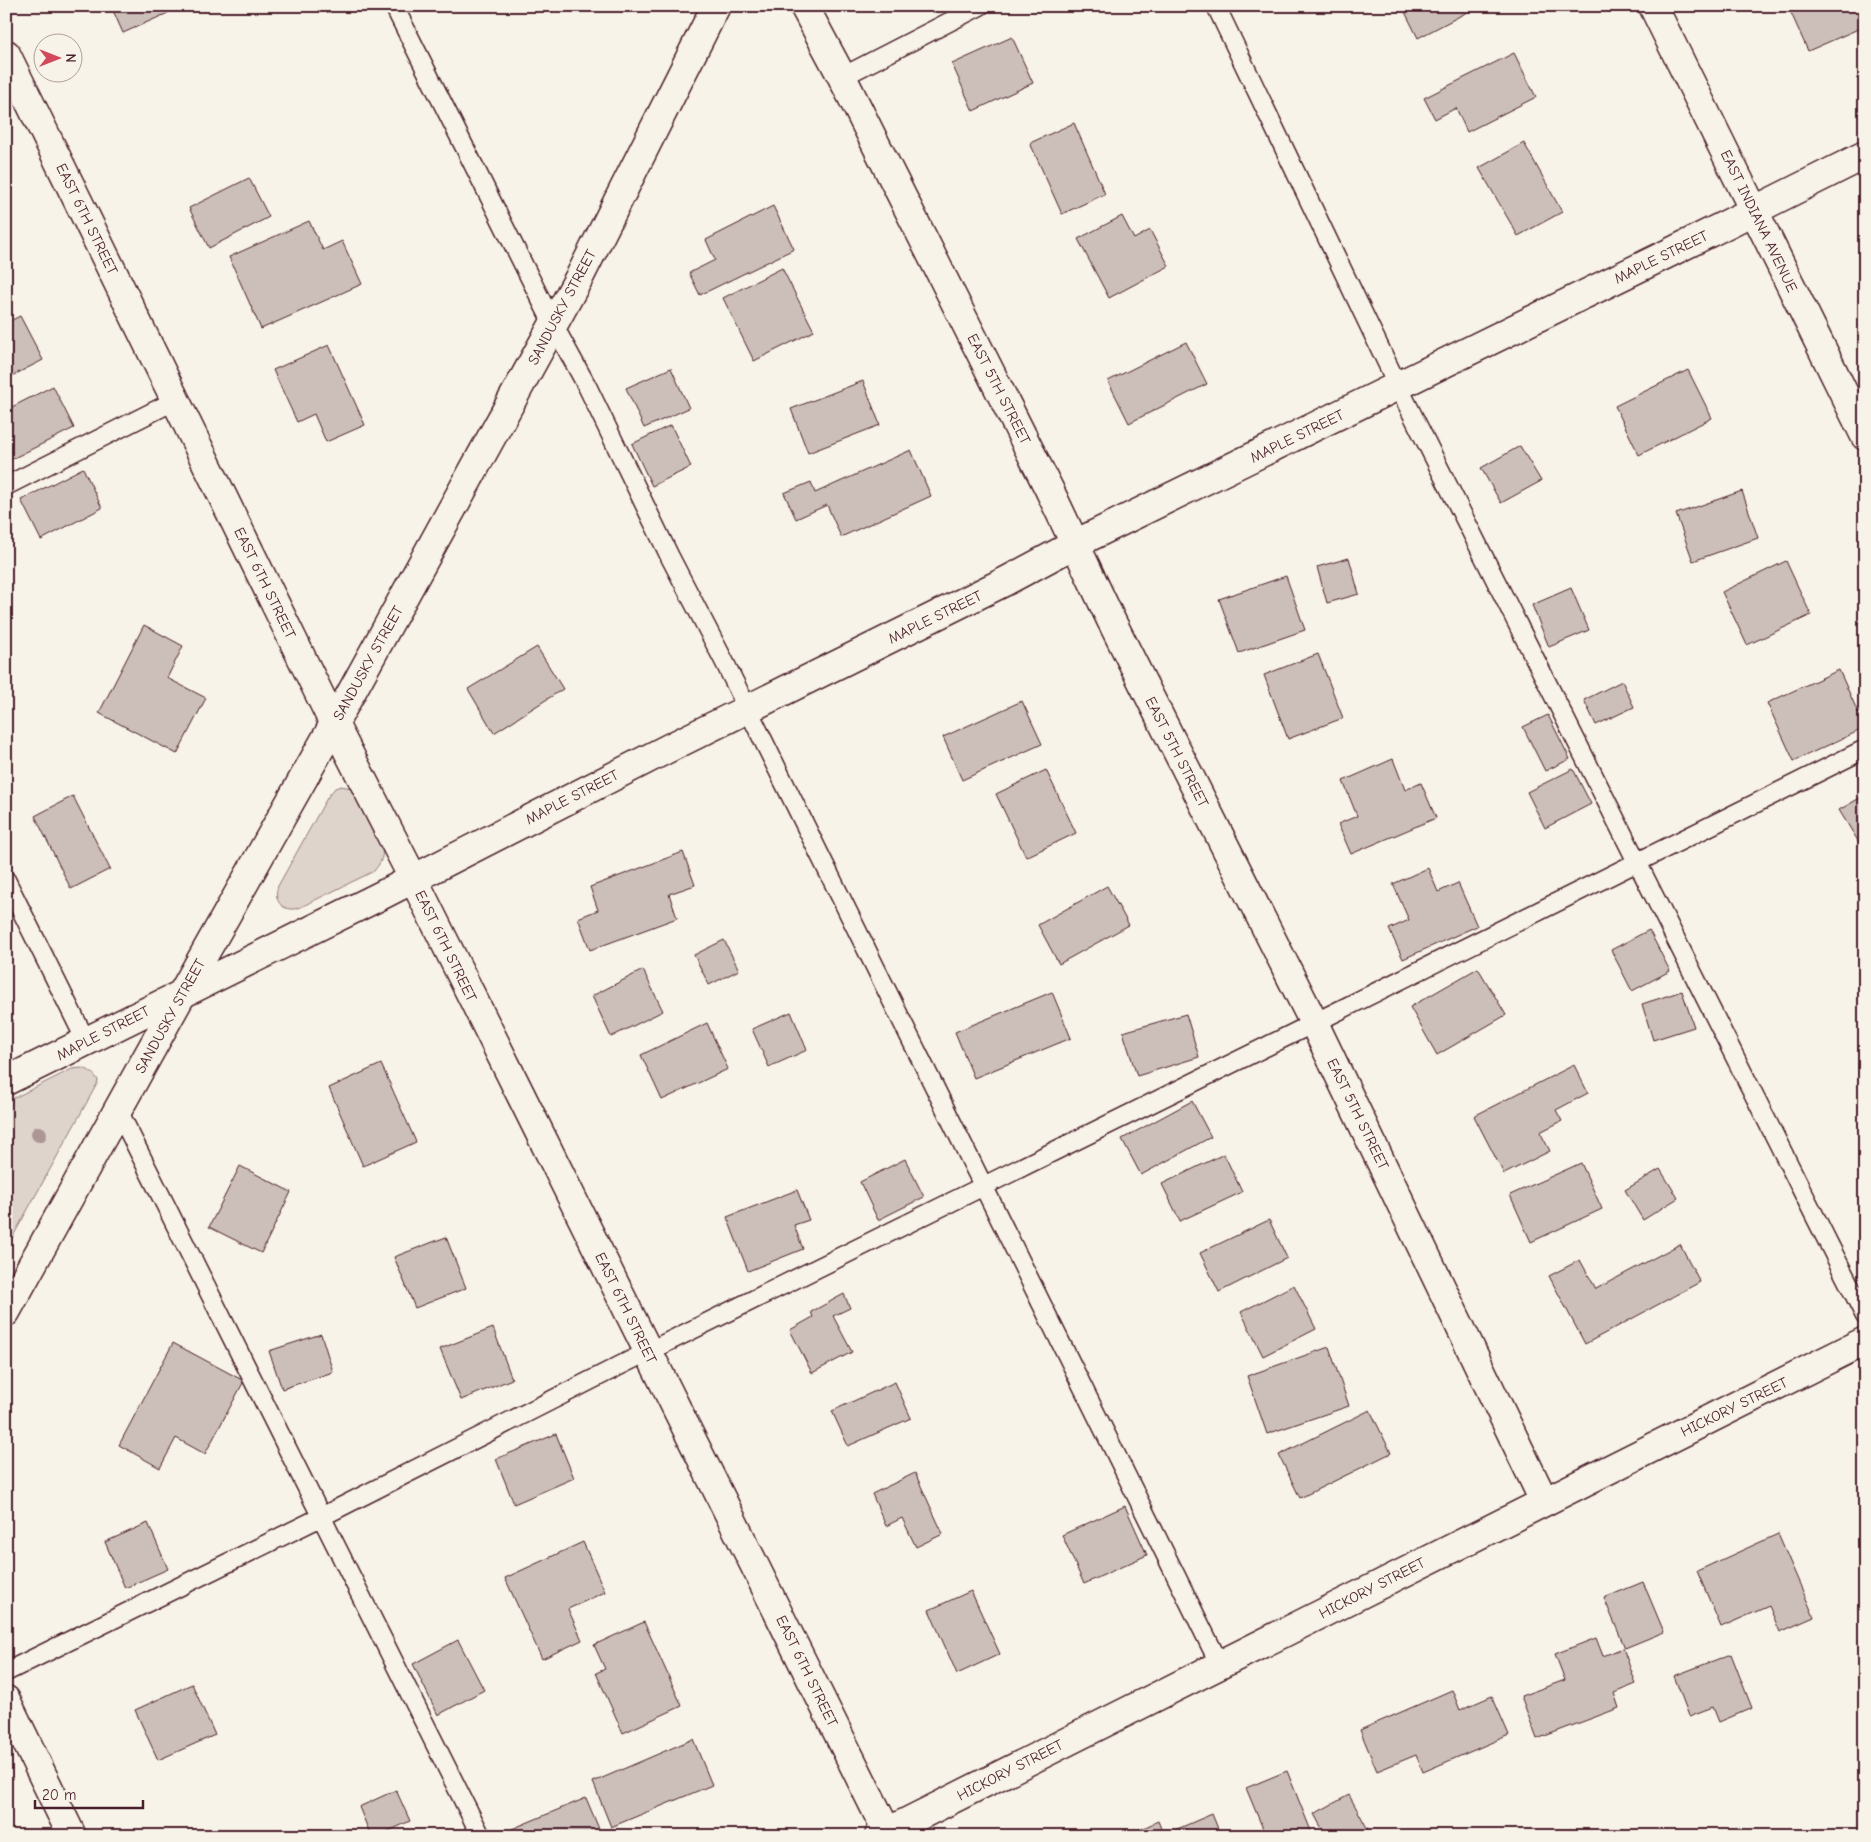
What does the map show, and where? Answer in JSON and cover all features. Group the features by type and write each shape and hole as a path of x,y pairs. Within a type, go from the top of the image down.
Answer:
{"street":[{"name":"SANDUSKY STREET","path":"6,1312 334,724 584,267 716,6"},
{"name":"EAST 5TH STREET","path":"804,6 842,77 1314,1024 1544,1501"},
{"name":"EAST INDIANA AVENUE","path":"1654,6 1865,436"},
{"name":"EAST 6TH STREET","path":"6,54 334,724 413,878 885,1834"},
{"name":"MAPLE STREET","path":"6,1081 378,897 747,709 1006,581 1075,544 1754,212 1865,155"},
{"name":"HICKORY STREET","path":"885,1834 1865,1341"},
{"path":"6,1700 72,1836"}],"lane":[{"path":"394,6 553,324 587,386 1220,1665"},
{"path":"842,77 980,6"},
{"path":"1216,6 1398,386 1865,1316"},
{"path":"6,486 176,400"},
{"path":"6,1672 322,1517 648,1352 1314,1024 1865,749"},
{"path":"6,880 86,1041"},
{"path":"118,1110 481,1836"}],"shaded area":[{"path":"341,786 351,788 373,827 382,849 381,861 374,871 301,907 295,909 285,908 278,902 278,886 327,798 335,788"},
{"path":"82,1068 93,1074 98,1080 97,1084 6,1249 6,1102 72,1069"}],"building":[{"path":"111,6 165,6 168,13 123,33"},
{"path":"1402,6 1479,6 1418,38"},
{"path":"1788,6 1865,6 1865,26 1808,51"},
{"path":"1012,37 1033,83 973,111 952,64"},
{"path":"1514,53 1536,97 1467,132 1456,108 1435,119 1424,98"},
{"path":"1074,123 1105,194 1062,214 1030,143"},
{"path":"1524,143 1562,212 1518,236 1479,168"},
{"path":"249,178 269,217 209,248 189,208"},
{"path":"773,206 794,249 700,295 689,273 715,260 706,240"},
{"path":"1122,216 1134,239 1150,230 1169,266 1109,298 1078,239"},
{"path":"309,221 323,250 342,241 362,284 261,329 229,257"},
{"path":"782,268 814,331 754,361 723,298"},
{"path":"20,316 43,360 6,379 6,323"},
{"path":"1186,342 1207,384 1129,423 1108,381"},
{"path":"329,345 365,425 326,442 314,414 297,422 273,370"},
{"path":"671,368 689,408 644,428 626,388"},
{"path":"1688,370 1712,418 1639,455 1615,406"},
{"path":"863,381 880,425 808,453 791,409"},
{"path":"53,386 74,428 6,462 6,410"},
{"path":"671,425 691,467 652,486 632,444"},
{"path":"1520,446 1541,481 1501,503 1481,468"},
{"path":"911,450 931,496 841,537 827,505 796,519 784,493 811,482 815,493"},
{"path":"83,468 102,508 41,540 21,500"},
{"path":"1742,491 1758,538 1693,561 1676,514"},
{"path":"1349,558 1359,594 1327,603 1317,567"},
{"path":"1786,561 1811,615 1747,645 1722,592"},
{"path":"1286,576 1305,630 1239,653 1219,599"},
{"path":"1571,588 1589,630 1549,647 1532,605"},
{"path":"144,625 183,646 167,678 206,698 177,754 99,713"},
{"path":"537,647 563,689 494,733 468,689"},
{"path":"1318,654 1343,718 1288,739 1264,675"},
{"path":"1839,670 1865,728 1794,761 1767,703"},
{"path":"1622,681 1634,707 1596,725 1584,700"},
{"path":"1022,701 1042,744 962,780 943,737"},
{"path":"1548,715 1570,759 1545,771 1523,727"},
{"path":"1393,759 1405,790 1421,783 1436,818 1351,854 1338,824 1357,816 1343,781"},
{"path":"1573,769 1591,804 1545,828 1527,792"},
{"path":"1046,770 1076,833 1026,857 996,794"},
{"path":"1865,795 1865,848 1863,849 1839,810"},
{"path":"73,796 110,869 71,889 35,816"},
{"path":"683,852 695,885 669,894 677,918 590,950 578,918 598,910 590,887"},
{"path":"1428,868 1438,892 1458,883 1477,926 1403,959 1389,929 1409,920 1393,884"},
{"path":"1107,886 1129,925 1059,964 1038,925"},
{"path":"1649,930 1670,971 1632,991 1611,950"},
{"path":"724,940 739,970 709,985 694,955"},
{"path":"1478,968 1506,1015 1437,1055 1410,1007"},
{"path":"643,970 663,1011 611,1037 592,996"},
{"path":"1682,991 1694,1027 1653,1040 1642,1004"},
{"path":"1052,992 1071,1038 974,1078 955,1032"},
{"path":"791,1012 807,1050 769,1067 752,1029"},
{"path":"1186,1014 1199,1057 1137,1076 1123,1032"},
{"path":"707,1023 728,1069 662,1100 641,1055"},
{"path":"381,1064 416,1142 363,1166 329,1088"},
{"path":"1574,1065 1588,1093 1556,1110 1562,1121 1540,1132 1550,1151 1504,1174 1474,1116"},
{"path":"1192,1101 1211,1137 1141,1175 1122,1139"},
{"path":"1224,1154 1242,1192 1180,1221 1162,1184"},
{"path":"905,1159 924,1197 878,1220 860,1182"},
{"path":"1581,1163 1602,1209 1531,1242 1510,1195"},
{"path":"240,1166 291,1192 261,1253 209,1227"},
{"path":"1660,1169 1678,1198 1643,1220 1625,1190"},
{"path":"797,1190 809,1220 794,1225 803,1249 748,1271 727,1217"},
{"path":"1269,1220 1287,1258 1219,1292 1200,1253"},
{"path":"446,1237 466,1288 415,1308 394,1257"},
{"path":"1680,1244 1700,1282 1585,1344 1549,1276 1580,1260 1596,1289"},
{"path":"1294,1285 1316,1329 1263,1356 1241,1312"},
{"path":"844,1294 850,1308 833,1316 852,1352 812,1373 790,1330 813,1317 811,1312"},
{"path":"493,1328 512,1379 461,1400 440,1349"},
{"path":"321,1334 333,1372 282,1389 269,1351"},
{"path":"173,1343 244,1381 205,1454 176,1438 160,1468 119,1445"},
{"path":"1329,1347 1349,1406 1267,1434 1247,1376"},
{"path":"895,1382 911,1418 848,1446 832,1411"},
{"path":"1370,1410 1391,1453 1300,1498 1279,1455"},
{"path":"556,1434 574,1478 514,1504 496,1459"},
{"path":"915,1473 943,1534 916,1547 902,1518 886,1526 872,1494"},
{"path":"1125,1506 1147,1555 1084,1584 1062,1535"},
{"path":"148,1523 168,1569 125,1588 105,1542"},
{"path":"1778,1534 1814,1617 1780,1632 1769,1606 1721,1627 1697,1571"},
{"path":"583,1542 605,1592 568,1609 582,1640 542,1659 505,1578"},
{"path":"1643,1582 1664,1632 1625,1648 1604,1598"},
{"path":"971,1591 1000,1654 957,1674 929,1610"},
{"path":"644,1622 682,1706 623,1733 596,1673 605,1669 594,1645"},
{"path":"1596,1638 1603,1656 1623,1648 1636,1684 1614,1693 1619,1708 1537,1739 1521,1696 1565,1680 1555,1654"},
{"path":"458,1640 484,1690 438,1715 413,1664"},
{"path":"1731,1654 1752,1708 1719,1722 1713,1707 1689,1716 1674,1676"},
{"path":"192,1684 215,1735 158,1760 135,1710"},
{"path":"1452,1690 1460,1710 1492,1696 1509,1735 1423,1772 1416,1755 1377,1771 1360,1730"},
{"path":"693,1739 712,1785 611,1827 593,1782"},
{"path":"1287,1771 1313,1836 1266,1836 1246,1788"},
{"path":"396,1790 410,1821 378,1836 371,1836 359,1807"},
{"path":"1349,1795 1371,1835 1326,1836 1314,1814"},
{"path":"586,1798 602,1836 509,1836 507,1831"},
{"path":"1212,1814 1221,1836 1177,1836 1175,1830"},
{"path":"1158,1821 1164,1836 1127,1836"},
{"path":"275,1829 278,1836 259,1836"}]}
